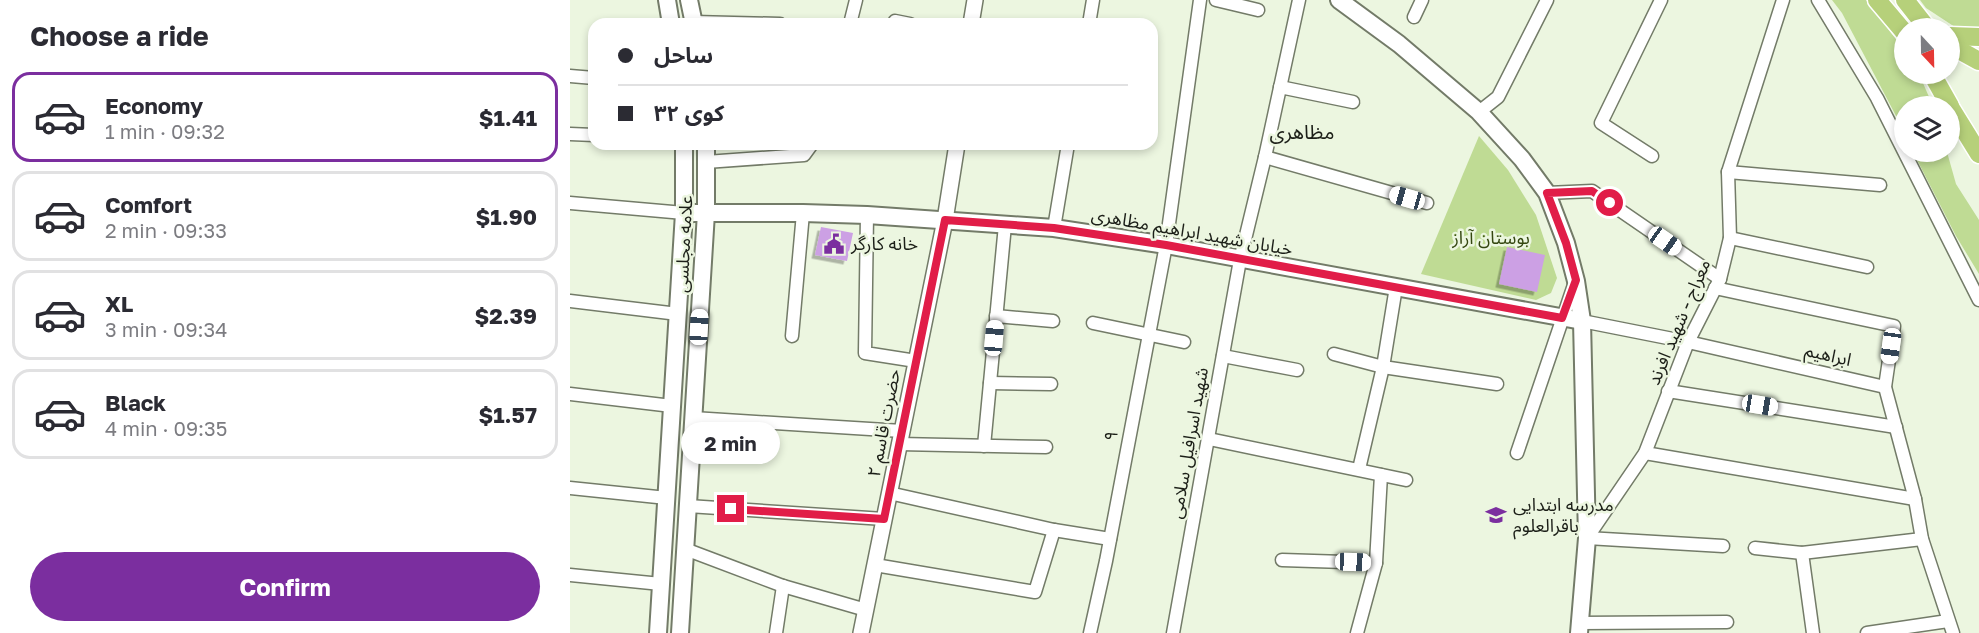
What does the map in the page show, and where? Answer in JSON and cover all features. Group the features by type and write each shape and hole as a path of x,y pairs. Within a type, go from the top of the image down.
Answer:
{"main road":[{"path":"667,0 670,18"},
{"path":"689,0 692,18"},
{"path":"1339,0 1399,44 1479,112 1522,159 1547,193 1566,243 1576,280 1582,321 1587,538 1579,628"},
{"path":"1876,0 1894,20"},
{"path":"1905,0 1919,18"},
{"path":"1960,36 1979,37"},
{"path":"1960,51 1979,61"},
{"path":"1960,123 1979,154"},
{"name":"علامه مجلسی","path":"658,633 684,213 684,150"},
{"name":"علامه مجلسی","path":"680,633 706,213 706,150"},
{"name":"خیابان شهید ابراهیم مظاهری","path":"684,213 867,215 1054,228 1166,245 1582,321"}],"street":[{"path":"852,18 856,0"},
{"path":"972,18 975,0"},
{"path":"1090,18 1093,0"},
{"name":"۹","path":"1090,633 1166,245 1200,0"},
{"path":"1216,0 1258,10"},
{"name":"شهید اسرافیل سلامی","path":"1173,633 1240,260 1265,158 1299,0"},
{"path":"1414,17 1422,0"},
{"path":"1479,112 1498,97 1546,0"},
{"path":"1652,156 1601,123 1661,0"},
{"name":"معراج - شهید افرند","path":"1587,538 1646,453 1688,342 1718,283 1730,238 1728,172 1783,0"},
{"path":"1818,0 1877,98 1979,300"},
{"path":"570,76 588,78"},
{"path":"1280,87 1353,102"},
{"path":"570,134 588,135"},
{"path":"706,162 804,155 808,150"},
{"name":"۲ حضرت قاسم","path":"861,633 945,220 956,150"},
{"path":"1054,228 1067,150"},
{"path":"1265,158 1427,203"},
{"path":"1728,172 1880,185"},
{"path":"1547,193 1592,191 1718,283 1894,326 1885,387 1915,499 1922,539 1950,627 1867,633"},
{"path":"570,203 684,213"},
{"path":"792,336 803,213"},
{"path":"867,215 865,353 916,361"},
{"path":"984,446 1005,225"},
{"path":"1730,238 1867,267"},
{"path":"1517,453 1576,280"},
{"path":"1359,469 1383,366 1396,287"},
{"path":"570,301 678,314"},
{"path":"996,316 1053,321"},
{"name":"ابراهیم","path":"1582,321 1688,342 1885,387"},
{"path":"1093,323 1184,342"},
{"path":"1334,354 1383,366 1497,384"},
{"path":"1223,356 1298,370"},
{"path":"990,383 1051,384"},
{"path":"1668,391 1896,427"},
{"path":"570,394 672,406"},
{"path":"693,418 984,446 1046,447"},
{"path":"1209,439 1406,480"},
{"path":"1646,453 1915,499"},
{"path":"1357,633 1376,563 1381,475"},
{"path":"570,488 666,498"},
{"path":"889,493 1054,530 1110,538"},
{"path":"688,506 884,519"},
{"path":"875,565 1035,592 1054,530"},
{"path":"1587,538 1723,546"},
{"path":"1755,548 1802,553 1922,539"},
{"path":"685,549 783,586 866,610"},
{"path":"1802,553 1813,633"},
{"path":"1282,560 1376,563"},
{"path":"570,575 661,584"},
{"path":"776,633 783,586"},
{"path":"1579,628 1727,622"}],"green space":[{"path":"1832,0 1866,0 1894,37 1894,84 1923,84 1929,96 1894,96 1894,112 1842,13"},
{"path":"1920,0 1979,0 1979,29 1960,27 1960,18 1941,18 1926,8"},
{"name":"بوستان آراز","path":"1479,136 1508,170 1536,215 1557,278 1551,293 1536,300 1421,274"},
{"path":"1918,162 1950,162 1956,184 1979,220 1979,274 1956,236"}],"building":[{"name":"خانه کارگر","path":"821,227 853,233 847,261 815,255"},
{"path":"1507,247 1545,255 1537,292 1499,284"}],"place":[{"name":"خانه کارگر","path":"834,244"},
{"name":"مدرسه ابتدایی باقرالعلوم","path":"1496,515"}],"district":[{"name":"مظاهری","path":"1302,132"}],"route":[{"path":"731,509 884,519 945,220 1054,228 1166,245 1562,318 1576,280 1566,243 1547,193 1592,191 1610,203"}]}
